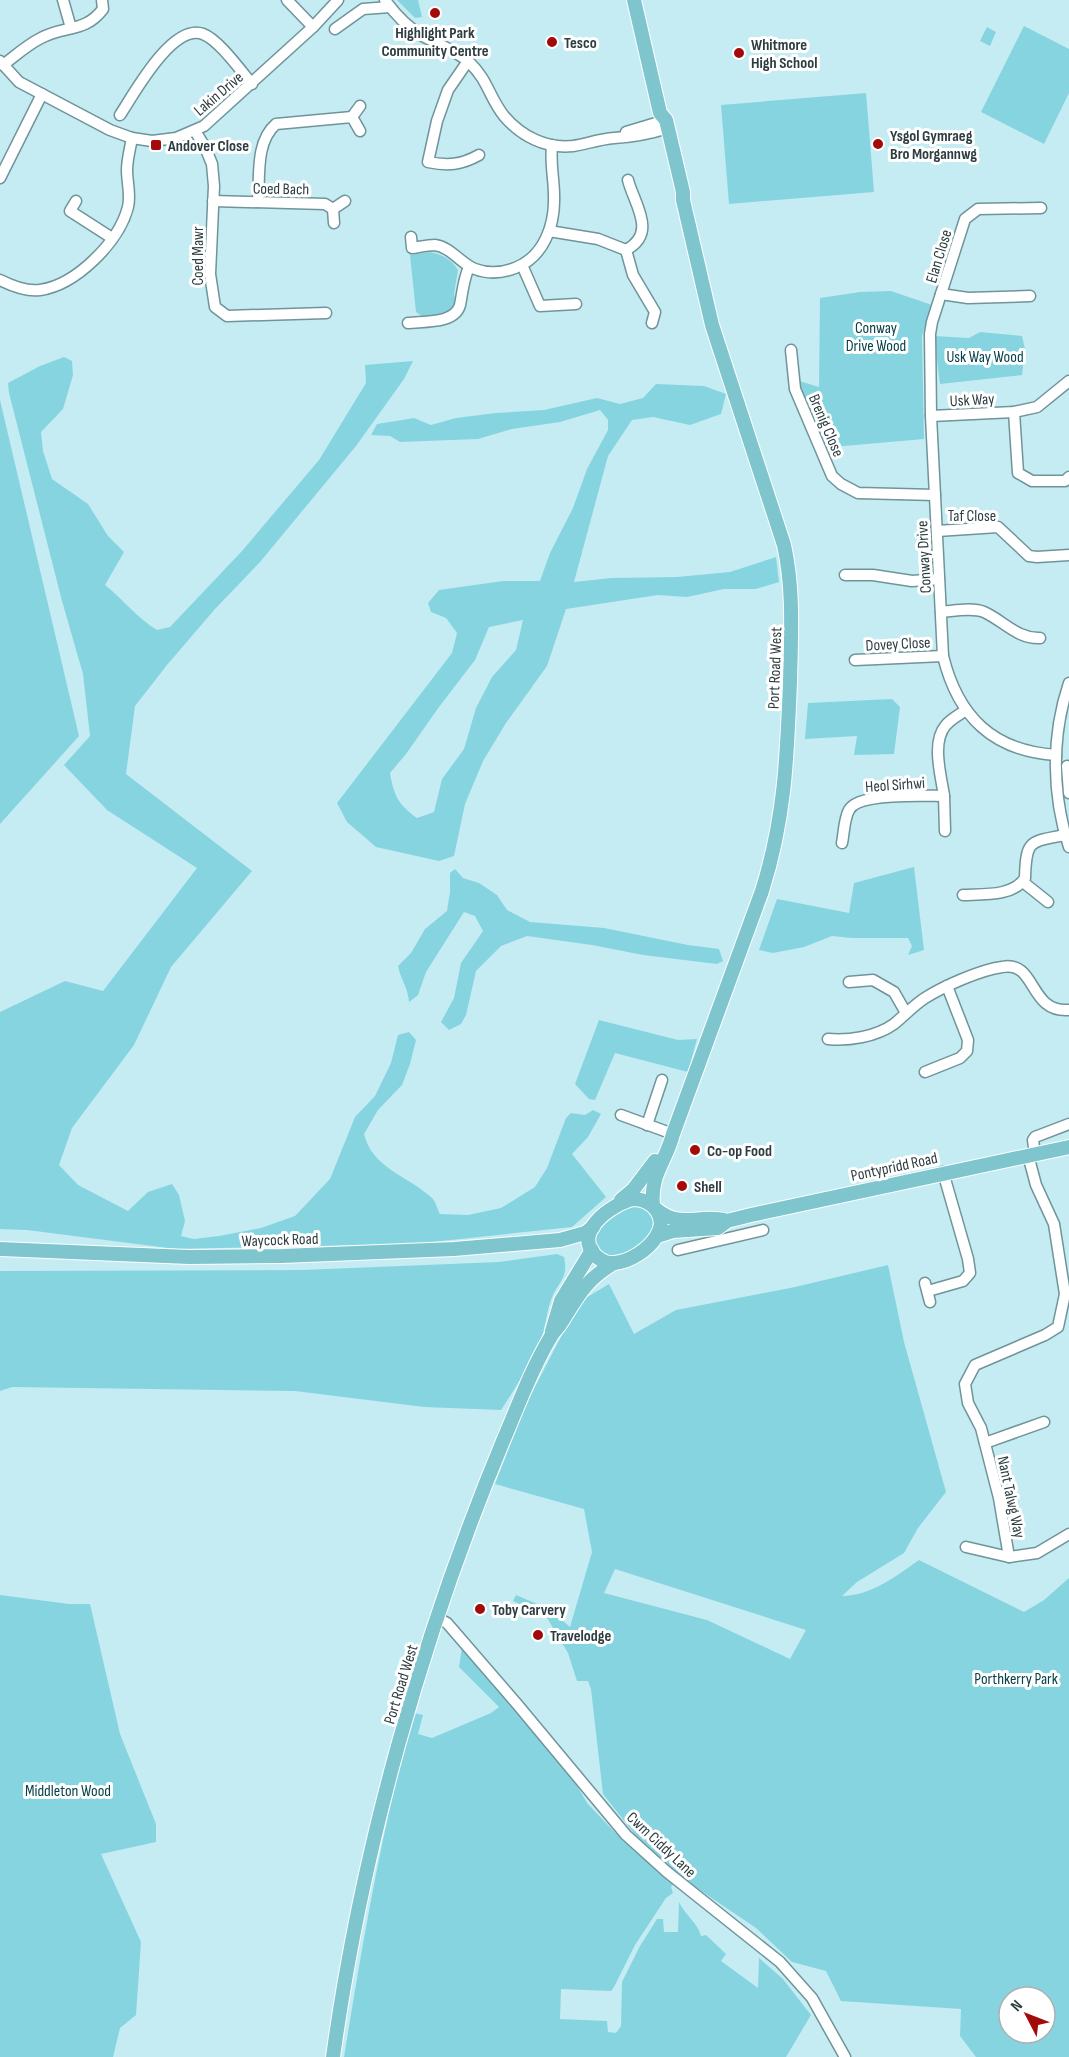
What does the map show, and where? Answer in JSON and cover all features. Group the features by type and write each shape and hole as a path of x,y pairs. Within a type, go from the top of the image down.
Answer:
{"main road":[{"name":"Port Road West","path":"634,0 678,194 683,201 712,325 784,545 792,613 786,772 783,806 774,852 670,1147 653,1183 655,1207"},
{"name":"Port Road West","path":"615,1205 644,1178 664,1144 673,1134"},
{"name":"Pontypridd Road","path":"657,1236 673,1231 718,1227 727,1221 751,1215 943,1172 1069,1147"},
{"path":"633,1198 644,1200 655,1207 661,1226 657,1236 640,1252 627,1260 614,1263 601,1260 591,1249 589,1240 592,1227 602,1214 615,1205 633,1198"},
{"name":"Pontypridd Road","path":"655,1207 669,1218 678,1221 716,1218 727,1221"},
{"name":"Waycock Road","path":"0,1249 236,1258 454,1249 560,1240 585,1233 592,1227"},
{"name":"Waycock Road","path":"560,1240 591,1249"},
{"name":"Port Road West","path":"333,2057 351,1946 384,1802 409,1710 438,1618 486,1484 529,1380 551,1336 561,1301 591,1249"},
{"name":"Port Road West","path":"551,1336 560,1326 582,1288 597,1273 614,1263"}],"street":[{"path":"63,0 71,28"},
{"path":"1,63 43,37 86,25 103,9 102,0"},
{"path":"287,0 313,27"},
{"name":"Lakin Drive","path":"1,63 20,82 110,130 132,138 152,141 176,138 204,126 313,27 338,0"},
{"path":"334,29 363,9 388,4 399,19 419,34 458,53 482,75 497,106 512,125 524,134 552,146 572,146 615,138 622,139 662,123"},
{"path":"120,115 162,54 178,40 195,33 205,35 216,44 252,84"},
{"path":"468,62 448,90 437,121 428,162 459,165 479,155"},
{"path":"1,174 42,94"},
{"path":"258,202 263,142 267,132 276,124 352,117 360,106"},
{"path":"352,117 360,131"},
{"name":"Coed Mawr","path":"195,130 212,164 210,274 215,307 227,316 326,313"},
{"path":"0,280 32,291 61,284 79,274 112,237 124,217 128,206 127,171 132,138"},
{"path":"411,237 412,248 436,245 444,248 469,267 481,271 495,273 522,265 537,254 549,231 554,212 550,167 552,146"},
{"path":"549,231 598,238 626,250 634,246 643,228 641,215 628,180"},
{"path":"76,201 70,211 112,237"},
{"name":"Coed Bach","path":"213,201 299,205 311,203 325,204 333,209"},
{"path":"334,223 333,209 345,201"},
{"name":"Elan Close","path":"1030,296 968,298 941,294 965,219 978,208 1041,208"},
{"path":"626,250 633,274 655,312 652,323"},
{"path":"522,265 540,306 576,304"},
{"path":"408,323 445,319 454,315 459,307 462,281 469,267"},
{"name":"Conway Drive","path":"941,294 930,334 931,416 943,657 948,677 966,710 981,727 1008,745 1033,753 1056,755"},
{"name":"Brenig Close","path":"795,357 795,389 832,476 858,493 935,495"},
{"name":"Usk Way","path":"931,416 1014,412 1037,407 1069,381"},
{"name":"Usk Way","path":"1014,412 1018,474 1032,481 1065,480 1069,477"},
{"name":"Taf Close","path":"937,531 999,527 1029,556 1069,555"},
{"path":"842,573 912,581 939,579"},
{"path":"941,612 967,610 984,612 1015,632 1030,638 1040,638"},
{"name":"Dovey Close","path":"855,660 943,657"},
{"path":"1069,683 1059,722 1056,755 1058,793 1069,847"},
{"name":"Heol Sirhwi","path":"945,831 939,750 940,734 947,723 966,710"},
{"path":"1067,766 1069,793"},
{"name":"Heol Sirhwi","path":"842,843 849,810 856,803 878,797 944,796"},
{"path":"963,896 1008,892 1023,882 1025,857 1028,848 1035,841 1065,835"},
{"path":"1023,882 1048,902"},
{"path":"828,1039 844,1040 875,1033 892,1025 926,997 947,986 1004,966 1024,972 1039,998 1051,1008 1069,1010"},
{"path":"849,982 873,980 894,992 906,1012"},
{"path":"925,1072 960,1058 967,1051 968,1040 947,986"},
{"path":"647,1125 662,1080"},
{"path":"621,1115 673,1134"},
{"path":"1031,1154 1035,1137 1069,1124"},
{"name":"Nant Talwg Way","path":"1009,1557 999,1498 981,1428 968,1403 965,1384 975,1365 1045,1335 1058,1327 1065,1294 1054,1224 1036,1185 1031,1154"},
{"path":"928,1292 963,1281 970,1273 943,1172"},
{"path":"676,1253 758,1231 751,1215"},
{"name":"Nant Talwg Way","path":"985,1443 1044,1422"},
{"name":"Nant Talwg Way","path":"966,1547 1009,1557 1037,1553 1069,1534"},
{"name":"Cwm Ciddy Lane","path":"438,1618 447,1623 490,1671 626,1835 667,1872 780,1962 812,1998 845,2057"}],"green space":[{"path":"397,0 418,0 422,17 415,18"},
{"path":"1024,26 1069,49 1069,93 1044,144 981,112"},
{"path":"987,27 996,32 990,46 980,41"},
{"path":"866,93 874,192 729,204 721,105"},
{"path":"430,252 446,258 458,270 454,294 456,302 447,314 423,317 416,312 410,255"},
{"name":"Conway Drive Wood","path":"891,291 932,305 922,336 924,439 821,448 796,380 819,387 820,298 860,292"},
{"name":"Usk Way Wood","path":"980,332 1022,336 1025,349 1022,375 940,384 934,336 969,338"},
{"path":"64,357 72,361 73,375 63,409 41,432 43,451 52,479 88,504 108,536 124,552 105,585 157,630 170,627 242,551 319,460 366,383 365,365 413,361 404,379 356,446 260,562 215,609 167,665 135,706 126,774 252,871 171,967 134,1045 72,1128 59,1165 78,1185 128,1211 148,1192 172,1184 179,1195 185,1221 181,1236 194,1239 261,1228 295,1216 330,1179 355,1117 375,1096 391,1063 398,1035 409,1032 416,1040 402,1085 378,1110 364,1134 368,1146 375,1155 392,1170 431,1197 440,1214 468,1215 501,1208 535,1187 547,1168 566,1118 571,1113 585,1115 593,1110 601,1114 588,1137 572,1154 606,1197 572,1227 413,1244 176,1249 27,1230 0,1229 0,1012 65,981 103,991 197,868 107,810 64,765 90,736 83,674 62,601 8,383 40,366"},
{"path":"656,384 704,386 726,394 721,414 690,425 653,417 632,420 608,456 574,582 730,572 776,557 779,582 756,589 724,589 687,597 658,595 566,609 547,666 506,723 483,761 465,804 454,856 439,861 376,847 347,822 337,803 452,653 457,633 446,618 431,612 428,603 439,590 503,581 540,581 550,553 573,508 587,469 608,430 608,420 600,410 560,422 512,429 478,439 400,442 390,436 371,435 377,424 414,418 431,425 456,418 544,410 597,398 620,404 643,398","holes":["523,620 516,650 492,677 476,708 464,749 442,779 434,812 417,818 398,799 390,773 475,660 489,627"]},
{"path":"0,400 79,736 0,824"},
{"path":"892,699 900,707 894,754 854,755 857,736 805,739 808,703"},
{"path":"914,867 924,950 908,955 912,946 908,938 832,936 804,947 773,953 759,950 777,899 849,913 854,883"},
{"path":"455,869 463,878 479,883 497,895 507,910 530,922 604,928 719,949 723,961 717,964 643,955 527,936 501,946 476,971 466,1015 461,1024 449,1030 441,1022 454,998 461,963 483,931 475,916 464,912 426,972 418,995 409,1002 398,966 411,953 425,929 447,911 450,873"},
{"path":"599,1020 678,1040 697,1039 688,1072 615,1053 595,1100 589,1099 575,1084"},
{"path":"633,1204 649,1209 655,1222 653,1231 646,1240 624,1254 612,1256 603,1254 597,1247 596,1234 608,1218"},
{"path":"557,1254 564,1257 564,1275 551,1300 538,1346 501,1410 424,1407 295,1391 12,1387 0,1391 0,1271 302,1270 499,1262"},
{"name":"Porthkerry Park","path":"888,1265 904,1342 946,1492 918,1528 904,1553 857,1582 842,1596 873,1589 919,1560 1024,1612 1044,1600 1069,1578 1069,2057 976,2057 960,2036 961,2009 841,2001 826,1971 792,1962 756,1928 682,1878 640,1841 603,1794 591,1689 588,1681 577,1681 568,1653 546,1616 513,1601 516,1595 549,1609 570,1627 592,1552 584,1509 495,1484 526,1404 579,1302 609,1284 634,1334 676,1310 795,1287","holes":["615,1569 806,1630 790,1659 707,1620 604,1593"]},
{"name":"Middleton Wood","path":"0,1595 69,1604 90,1604 120,1734 156,1824 156,1842 101,1854 141,1942 136,2015 120,2028 113,2057 0,2057"},
{"path":"462,1647 568,1770 587,1803 623,1841 674,1883 671,1887 673,1893 666,1898 635,1945 611,1991 561,1989 560,2019 607,2021 608,2032 616,2033 621,2026 622,1982 657,1919 663,1919 664,1932 678,1932 679,1902 701,1936 706,1935 726,1954 721,1961 758,1988 759,1958 783,1979 811,2015 786,2057 344,2057 383,1841 414,1713 423,1715 418,1734 432,1738 491,1713 499,1707 459,1667"}],"place":[{"name":"Highlight Park Community Centre","path":"435,13"},
{"name":"Tesco","path":"552,42"},
{"name":"Whitmore High School","path":"739,53"},
{"name":"Ysgol Gymraeg Bro Morgannwg","path":"878,144"},
{"name":"Andover Close","path":"156,145"},
{"name":"Co-op Food","path":"695,1150"},
{"name":"Shell","path":"682,1186"},
{"name":"Toby Carvery","path":"480,1609"},
{"name":"Travelodge","path":"538,1635"}]}
